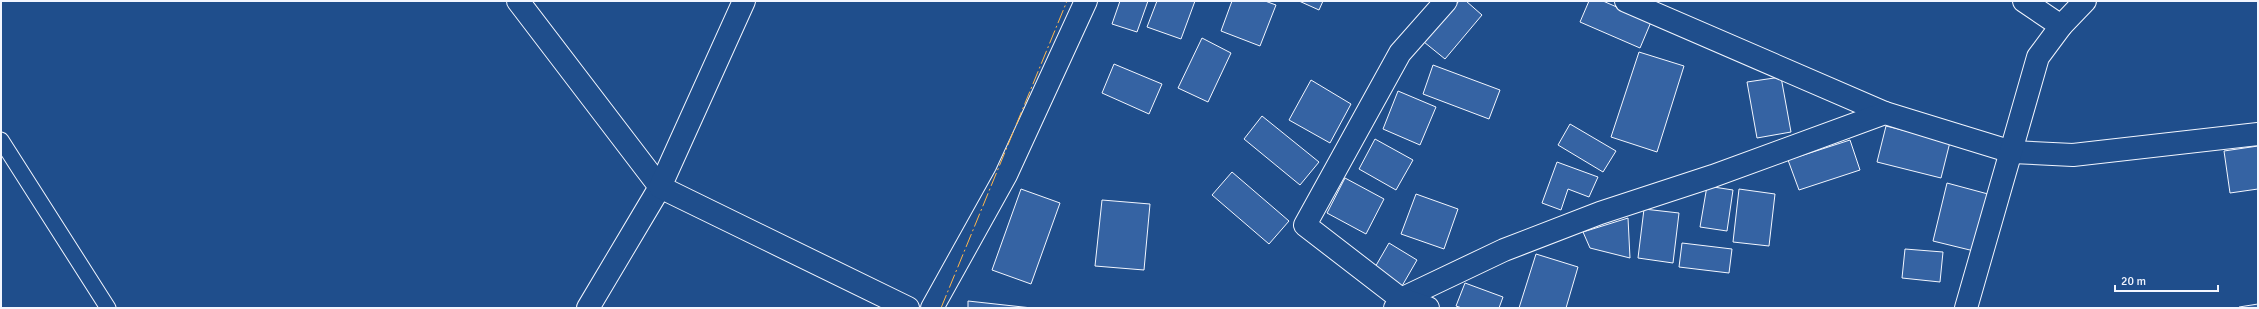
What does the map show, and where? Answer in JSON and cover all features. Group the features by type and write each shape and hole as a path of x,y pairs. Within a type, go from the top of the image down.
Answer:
{"street":[{"path":"518,1 660,187 908,308"},
{"path":"588,308 660,187 744,1"},
{"path":"932,308 1006,175 1086,1"},
{"path":"1428,308 1398,304 1305,225 1400,52 1446,1"},
{"path":"1626,1 1885,112 2012,152 2073,156 2258,134"},
{"path":"2024,1 2061,26"},
{"path":"1966,308 2012,152 2038,57 2061,26 2085,1"},
{"path":"1398,304 1504,250 1600,213 1712,176 1885,112"}],"lane":[{"path":"1,140 108,308"}],"building":[{"path":"1120,1 1148,1 1137,32 1112,24"},
{"path":"1157,1 1195,1 1181,39 1147,27"},
{"path":"1232,1 1265,1 1276,5 1260,46 1221,31"},
{"path":"1299,1 1323,1 1319,10"},
{"path":"1459,1 1466,1 1482,15 1445,59 1424,42"},
{"path":"1589,1 1603,1 1651,22 1640,48 1580,22"},
{"path":"1202,38 1231,53 1208,102 1178,88"},
{"path":"1639,52 1684,66 1657,152 1611,137"},
{"path":"1114,64 1162,84 1149,114 1102,93"},
{"path":"1433,65 1500,90 1489,119 1423,94"},
{"path":"1781,77 1791,132 1757,138 1747,82"},
{"path":"1311,80 1351,104 1330,143 1289,120"},
{"path":"1398,91 1436,107 1420,145 1383,129"},
{"path":"1262,116 1319,162 1300,185 1244,139"},
{"path":"1570,124 1616,151 1603,172 1558,145"},
{"path":"1886,126 1950,142 1941,178 1877,162"},
{"path":"1375,139 1413,160 1396,190 1359,169"},
{"path":"1850,140 1860,170 1799,190 1788,160"},
{"path":"2258,146 2258,189 2230,193 2224,151"},
{"path":"1557,162 1598,177 1589,197 1568,189 1561,210 1542,203"},
{"path":"1232,172 1289,221 1269,244 1212,195"},
{"path":"1345,178 1384,199 1366,234 1327,213"},
{"path":"1947,183 1988,194 1974,251 1933,241"},
{"path":"1707,186 1733,190 1727,231 1700,227"},
{"path":"1021,189 1060,203 1031,284 992,270"},
{"path":"1739,189 1775,194 1769,246 1733,242"},
{"path":"1416,194 1458,209 1444,249 1401,234"},
{"path":"1102,200 1150,204 1144,270 1095,266"},
{"path":"1644,209 1679,213 1673,263 1638,258"},
{"path":"1628,218 1630,258 1590,248 1583,232"},
{"path":"1389,243 1417,260 1402,286 1374,269"},
{"path":"1682,243 1732,249 1729,273 1679,267"},
{"path":"1905,249 1943,252 1940,282 1902,278"},
{"path":"1536,254 1578,267 1566,308 1519,308"},
{"path":"1465,283 1503,297 1499,308 1462,308 1456,306"},
{"path":"968,301 1032,308 968,308"},
{"path":"2258,304 2258,308 2239,308 2239,307"}],"power":[{"path":"941,308 1067,1"}]}
